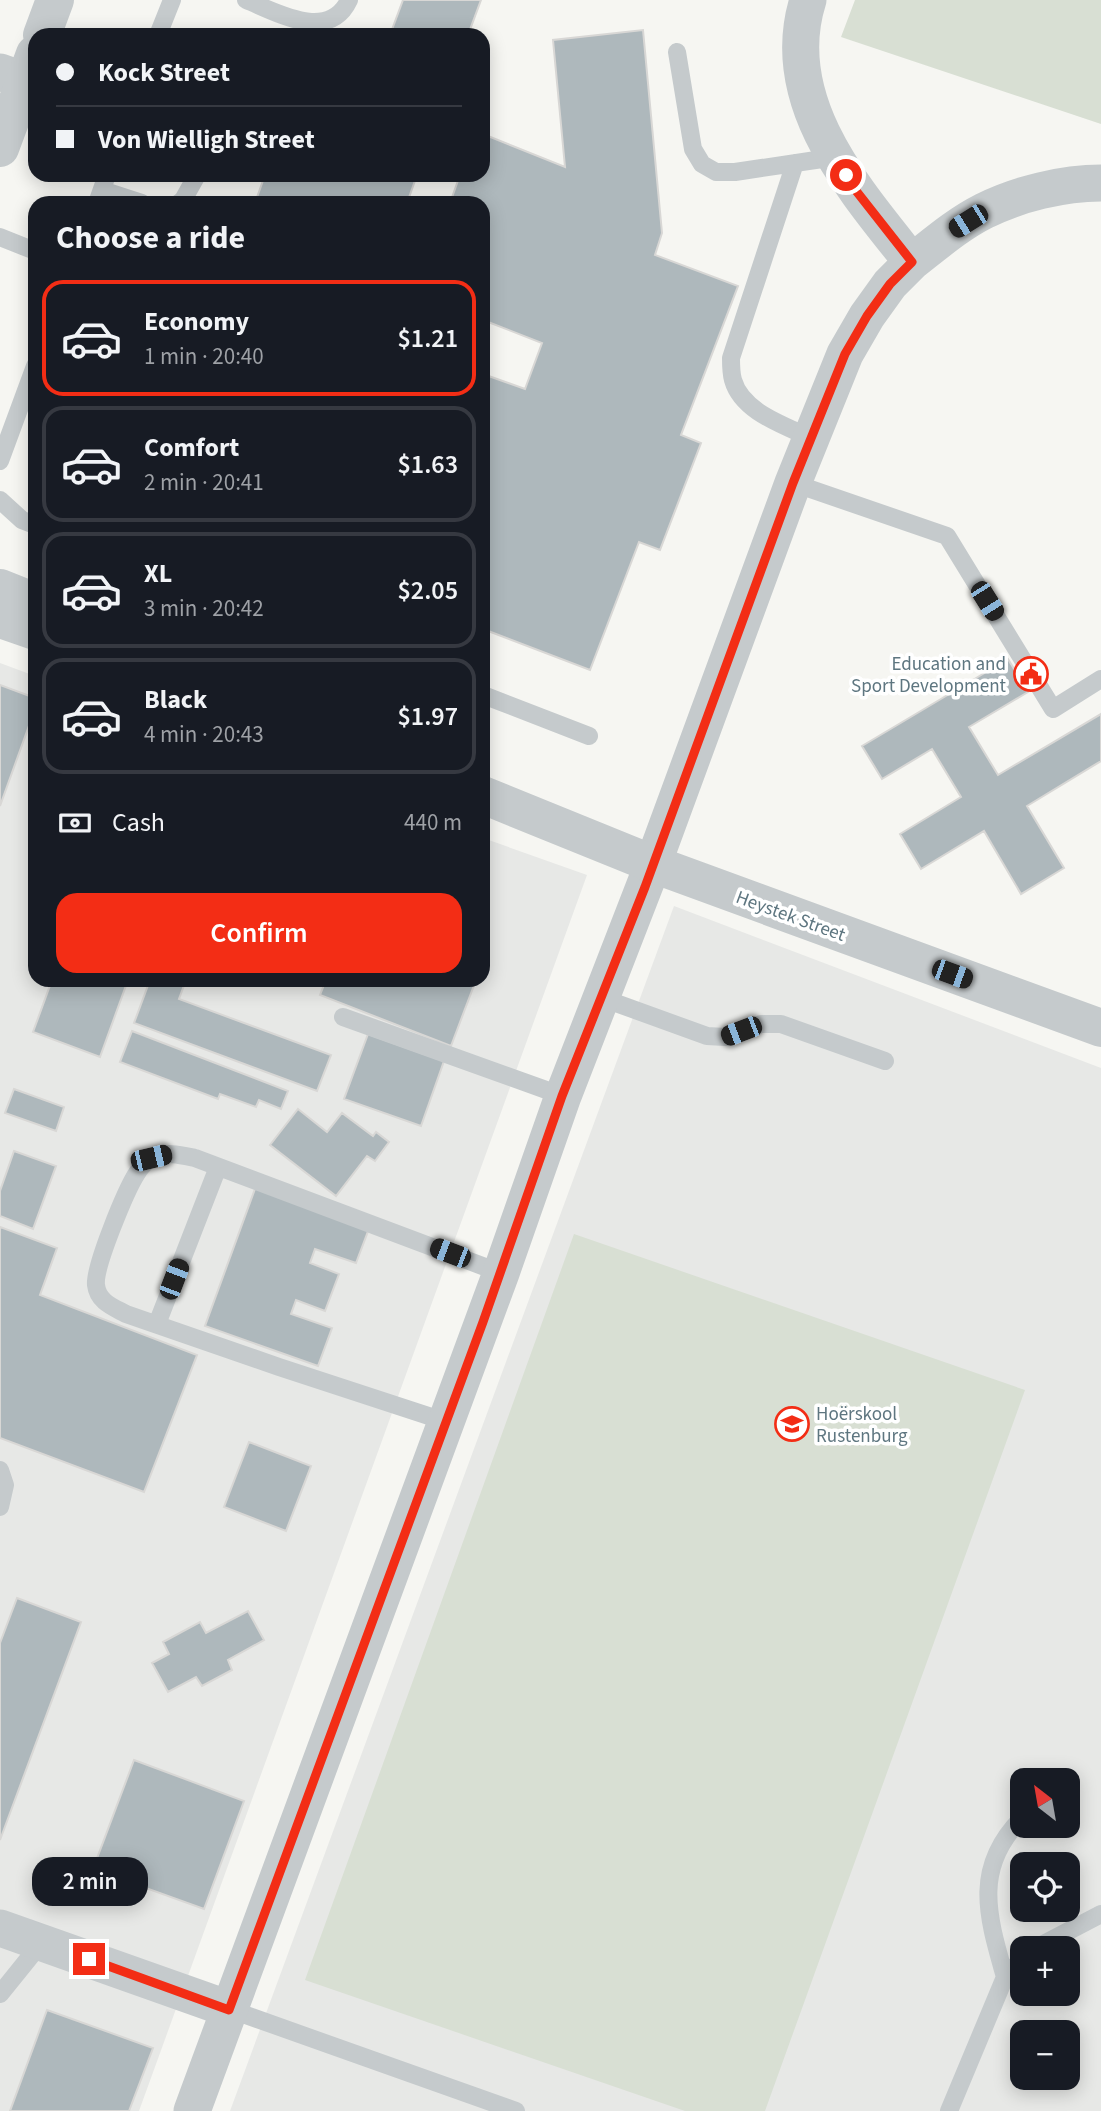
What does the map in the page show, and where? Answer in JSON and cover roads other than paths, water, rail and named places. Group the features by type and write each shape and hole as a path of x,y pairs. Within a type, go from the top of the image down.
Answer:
{"street":[{"path":"45,28 55,0"},
{"path":"808,0 804,12 800,66 811,108 857,192 912,262"},
{"path":"0,148 20,69"},
{"path":"192,2111 447,1422 562,1096 653,864 793,483 845,354 890,284 912,262 951,232 984,211 1030,194 1086,183 1101,183"},
{"path":"0,588 28,599"},
{"path":"0,619 28,629"},
{"name":"Heystek Street","path":"490,798 653,864 1101,1028"},
{"path":"0,1928 229,2010"}],"lane":[{"path":"161,28 172,0"},
{"path":"246,0 294,19 314,23 334,18 346,7 349,0"},
{"path":"677,51 693,149 702,164 716,172 735,172 836,158"},
{"path":"795,163 731,358 733,380 742,398 758,411 811,439"},
{"path":"102,189 122,196"},
{"path":"0,237 28,248"},
{"path":"0,461 28,385"},
{"path":"793,483 947,536 1053,709 1101,679"},
{"path":"0,499 28,522"},
{"path":"490,698 589,736"},
{"path":"602,998 707,1036 725,1037 761,1024 781,1024 885,1061"},
{"path":"343,1017 562,1096"},
{"path":"447,1422 126,1314 104,1302 96,1286 97,1270 126,1192 138,1170 151,1158 170,1153 195,1158 501,1273"},
{"path":"157,1324 218,1167"},
{"path":"0,1470 5,1485 0,1507"},
{"path":"1005,1977 991,1928 987,1890 993,1860 1010,1831"},
{"path":"1059,1936 1101,1914"},
{"path":"0,1994 42,1942"},
{"path":"949,2111 1005,1977 1010,1972"},
{"path":"229,2010 516,2111"}],"place":[{"name":"Education and Sport Development","path":"1031,674"},
{"name":"Hoërskool Rustenburg","path":"792,1424"}]}
